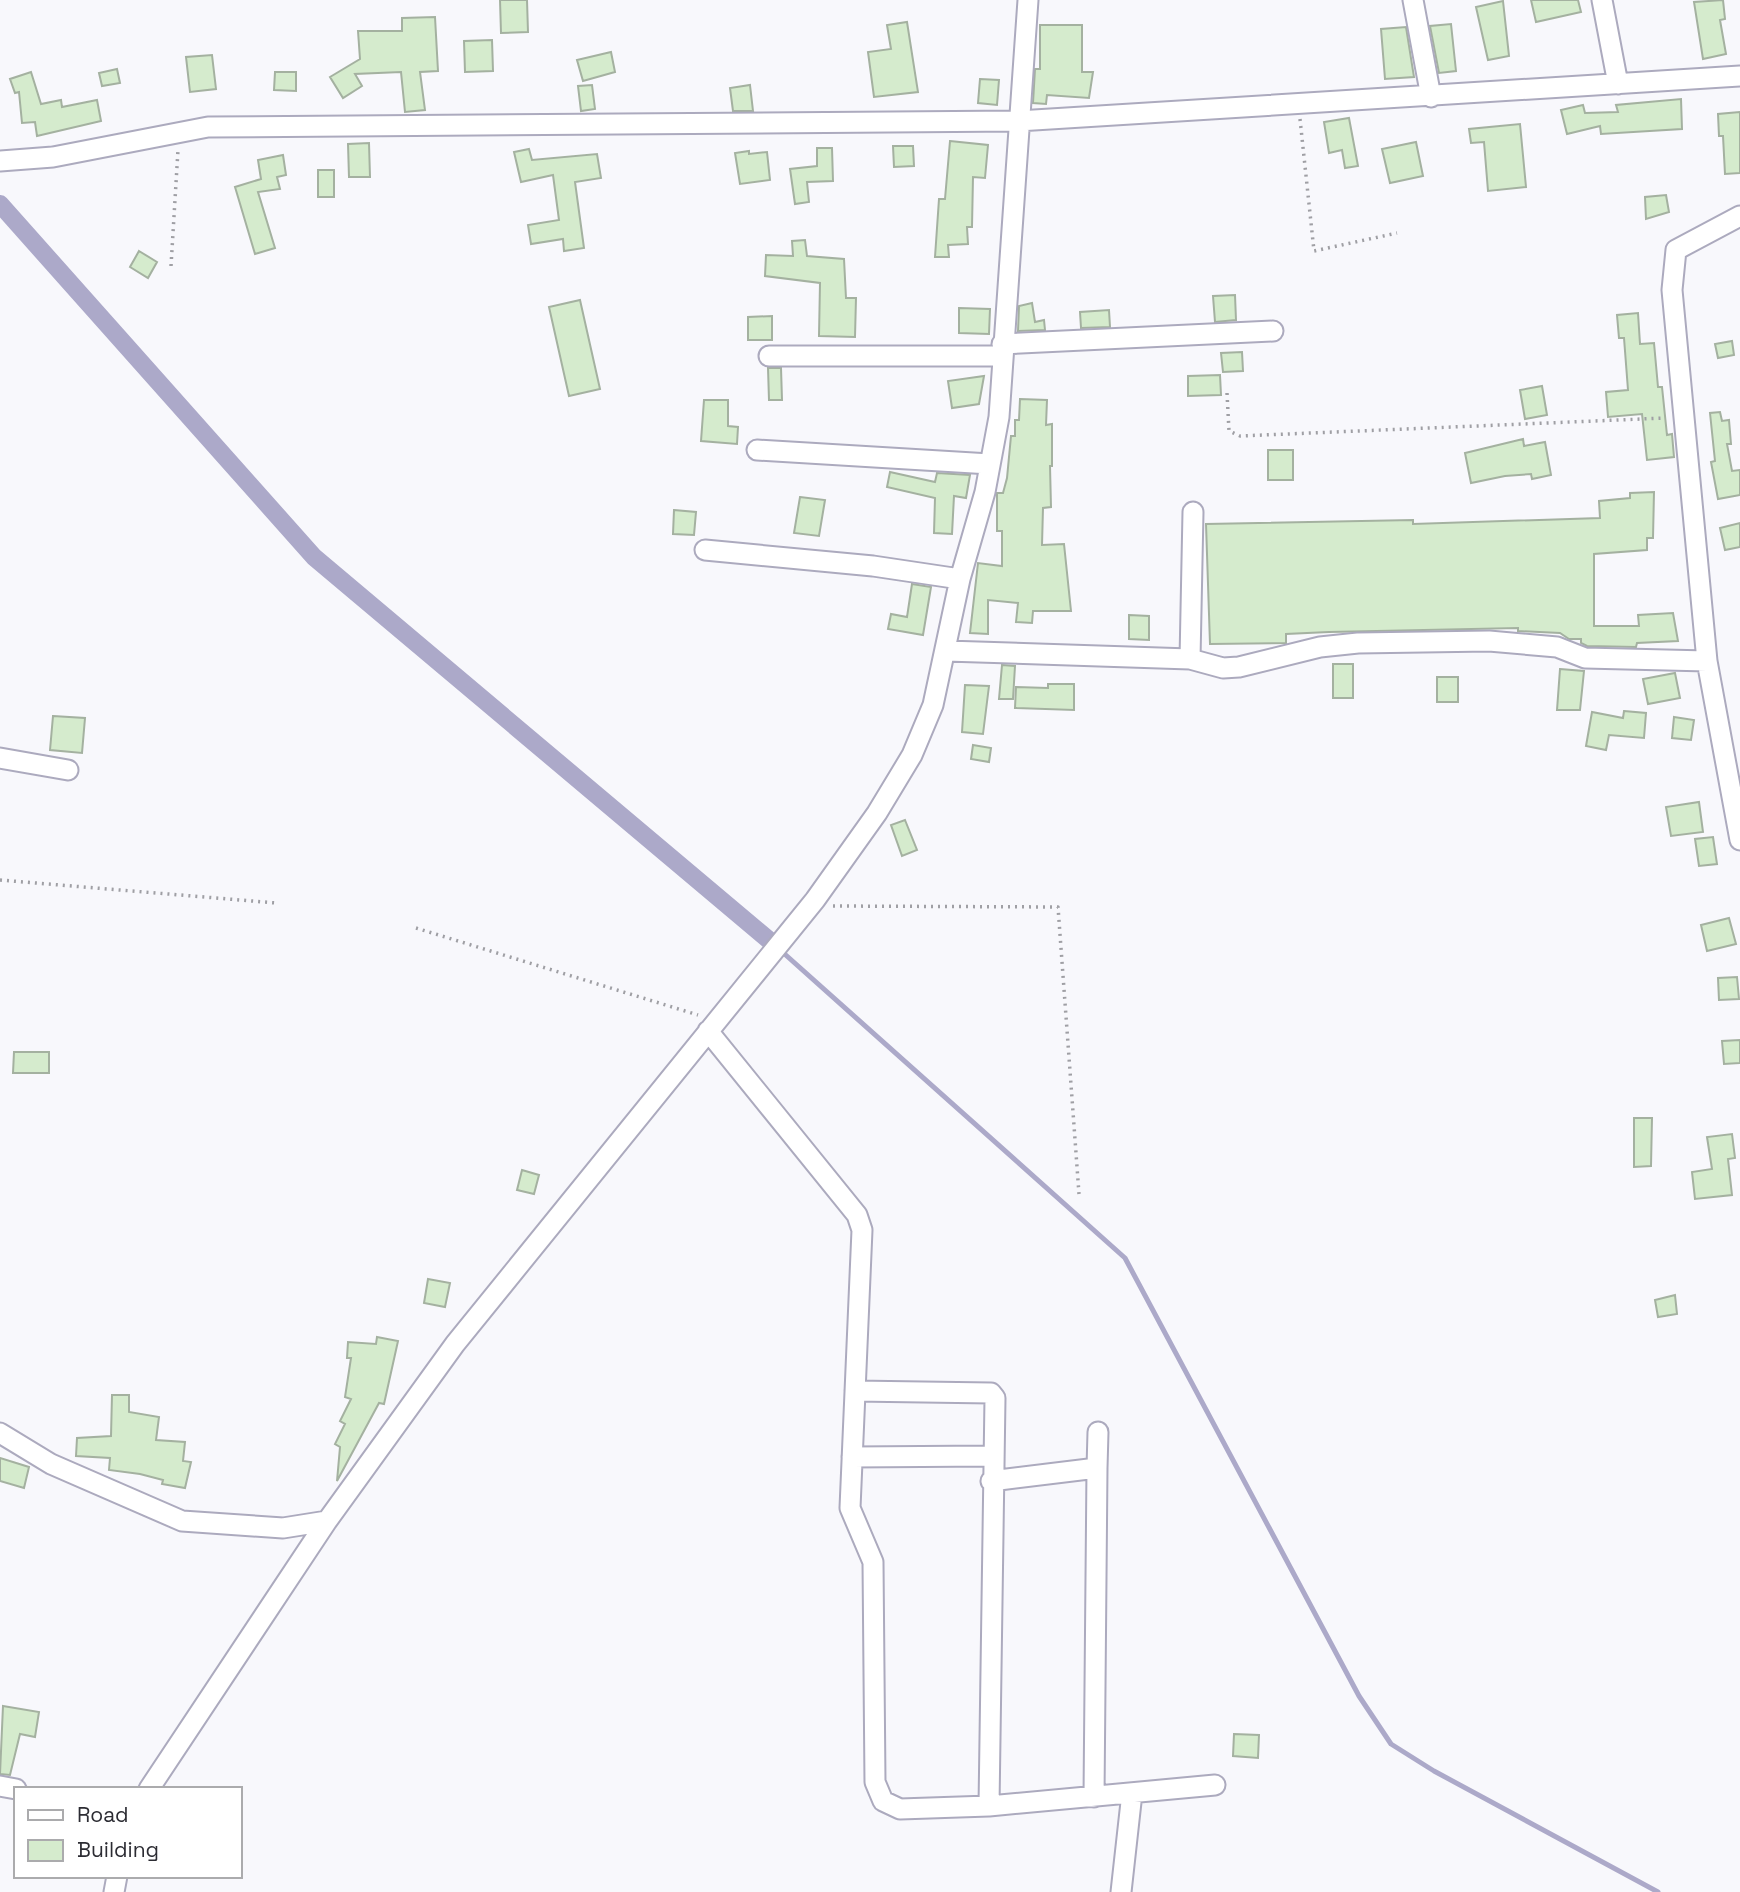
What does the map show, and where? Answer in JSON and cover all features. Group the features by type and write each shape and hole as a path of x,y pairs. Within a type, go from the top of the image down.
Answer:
{"street":[{"path":"150,1787 327,1521 455,1344 815,900 877,813 912,755 933,705 999,417 1028,0"},
{"path":"1413,0 1431,97"},
{"path":"1602,0 1618,84"},
{"path":"0,161 53,157 208,127 500,127 1018,121 1740,76"},
{"path":"1740,216 1676,250 1672,290 1707,661 1740,840"},
{"path":"769,356 1002,350 1273,331"},
{"path":"757,450 990,464"},
{"path":"1190,659 1193,512"},
{"path":"705,550 873,566 960,579"},
{"path":"946,651 1190,659 1223,668 1239,667 1320,647 1358,643 1489,641 1557,647 1584,658 1707,661"},
{"path":"0,758 68,771"},
{"path":"712,1026 857,1215 862,1230 850,1508 873,1562 875,1782 883,1801 900,1809 989,1806 1215,1785"},
{"path":"855,1391 991,1394 995,1405 991,1456 989,1806"},
{"path":"1094,1797 1098,1432"},
{"path":"0,1433 51,1464 182,1521 283,1528 327,1521"},
{"path":"852,1457 991,1456"},
{"path":"991,1481 1097,1468"},
{"path":"1121,1892 1132,1793"}],"path":[{"path":"1298,103 1314,251 1397,233"},
{"path":"171,266 179,134"},
{"path":"1227,393 1229,431 1240,436 1685,417"},
{"path":"0,880 276,903"},
{"path":"815,900 823,905 845,908 1058,907 1079,1194"},
{"path":"416,928 712,1026"}],"building":[{"path":"500,0 527,0 528,32 501,33"},
{"path":"1531,0 1578,0 1581,12 1536,22"},
{"path":"1723,0 1725,19 1720,20 1726,54 1703,59 1694,2"},
{"path":"1503,1 1509,56 1488,60 1476,7"},
{"path":"435,17 438,71 420,72 425,110 405,112 401,72 355,74 362,86 343,98 330,77 360,59 358,31 402,31 402,18"},
{"path":"907,22 918,92 874,97 868,52 891,49 887,25"},
{"path":"1451,24 1456,71 1439,73 1430,26"},
{"path":"1040,25 1082,25 1082,72 1093,72 1089,98 1047,95 1046,104 1033,103 1035,69 1040,69"},
{"path":"1406,27 1414,77 1385,79 1381,29"},
{"path":"492,40 493,71 465,72 464,41"},
{"path":"611,52 615,72 583,81 577,60"},
{"path":"212,55 216,89 190,92 186,57"},
{"path":"117,69 120,83 102,86 99,73"},
{"path":"31,72 41,104 61,100 62,107 97,100 101,121 37,136 35,122 22,123 19,92 15,93 10,79"},
{"path":"275,72 296,72 296,91 274,90"},
{"path":"980,79 999,80 997,105 978,103"},
{"path":"592,85 595,109 581,111 578,86"},
{"path":"750,85 753,111 733,111 730,88"},
{"path":"1681,99 1682,129 1601,134 1600,126 1567,134 1561,110 1583,105 1585,113 1618,112 1616,105"},
{"path":"1740,112 1740,173 1725,174 1723,136 1719,136 1718,114"},
{"path":"1349,118 1358,166 1345,168 1342,150 1329,153 1324,122"},
{"path":"1520,124 1526,187 1488,191 1484,142 1471,143 1469,129"},
{"path":"950,141 988,145 985,178 973,177 972,227 967,227 968,244 948,245 949,257 935,257 939,199 945,199"},
{"path":"1416,142 1423,176 1390,183 1382,149"},
{"path":"369,143 370,177 349,177 348,144"},
{"path":"893,146 913,146 914,166 894,167"},
{"path":"817,148 832,148 833,181 807,182 809,202 795,204 790,169 817,166"},
{"path":"529,149 532,160 597,154 601,178 575,182 584,248 564,251 563,239 531,244 528,225 559,220 553,175 521,182 514,152"},
{"path":"749,151 749,154 767,152 770,180 740,184 735,153"},
{"path":"283,155 286,175 277,177 280,189 258,192 275,248 255,254 235,187 261,179 258,160"},
{"path":"318,170 334,170 334,197 318,197"},
{"path":"1666,195 1669,212 1646,219 1645,197"},
{"path":"805,240 807,256 844,259 846,298 856,298 855,337 819,336 820,283 765,276 766,255 793,256 792,241"},
{"path":"139,251 157,262 148,278 130,267"},
{"path":"1235,295 1236,320 1215,322 1213,296"},
{"path":"580,300 600,389 569,396 549,307"},
{"path":"1032,303 1035,322 1044,320 1045,330 1018,331 1019,306"},
{"path":"959,308 990,309 989,334 959,333"},
{"path":"1109,310 1110,327 1081,328 1080,312"},
{"path":"1638,313 1640,344 1654,343 1658,387 1662,387 1667,435 1672,434 1674,457 1647,460 1642,414 1608,417 1606,392 1628,390 1624,338 1619,338 1617,315"},
{"path":"772,316 772,340 748,340 748,317"},
{"path":"1732,341 1734,355 1718,358 1715,344"},
{"path":"1242,352 1243,371 1223,372 1221,353"},
{"path":"768,368 781,368 782,400 769,400"},
{"path":"1220,375 1221,395 1188,396 1188,376"},
{"path":"984,376 979,404 952,408 948,381"},
{"path":"1542,386 1547,415 1525,419 1520,390"},
{"path":"1020,399 1047,400 1046,425 1052,424 1051,507 1043,508 1042,545 1064,544 1071,611 1033,611 1032,623 1016,622 1018,603 988,600 988,634 970,633 978,563 1002,566 1002,531 997,531 997,493 1003,493 1007,478 1011,436 1015,436 1015,420 1019,420"},
{"path":"704,400 728,400 728,426 738,427 737,444 701,441"},
{"path":"1720,412 1722,421 1729,420 1731,444 1727,444 1732,471 1740,470 1740,495 1718,499 1711,462 1715,461 1710,413"},
{"path":"1523,439 1524,446 1545,442 1551,475 1532,479 1531,474 1505,476 1471,483 1465,453"},
{"path":"1268,450 1293,450 1293,480 1268,480"},
{"path":"890,472 935,482 937,473 970,475 966,498 954,496 952,534 934,533 935,498 887,487"},
{"path":"1654,492 1653,538 1647,538 1647,550 1594,554 1594,626 1639,626 1638,615 1673,613 1678,641 1637,643 1636,647 1587,646 1581,643 1581,639 1569,639 1560,633 1518,631 1518,628 1286,634 1286,643 1210,644 1206,524 1413,520 1413,524 1600,518 1599,501 1630,498 1630,493"},
{"path":"800,497 825,500 819,536 794,533"},
{"path":"674,510 696,512 694,535 673,534"},
{"path":"1740,523 1740,547 1725,550 1720,528"},
{"path":"912,584 931,587 923,635 888,629 891,614 907,617"},
{"path":"1129,615 1149,616 1149,640 1129,639"},
{"path":"1333,664 1353,664 1353,698 1333,698"},
{"path":"1002,665 1015,666 1013,699 999,699"},
{"path":"1560,669 1584,671 1580,710 1557,710"},
{"path":"1675,673 1680,698 1648,704 1643,679"},
{"path":"1437,677 1458,677 1458,702 1437,702"},
{"path":"1048,684 1074,684 1074,710 1015,708 1016,687 1048,688"},
{"path":"965,685 989,686 983,734 962,732"},
{"path":"1624,711 1646,713 1644,738 1609,735 1606,750 1586,746 1592,712 1623,718"},
{"path":"53,716 85,718 82,753 50,750"},
{"path":"1674,717 1694,720 1691,740 1672,738"},
{"path":"973,745 991,748 989,762 971,759"},
{"path":"1699,802 1703,832 1671,836 1666,807"},
{"path":"905,820 917,850 902,856 891,825"},
{"path":"1713,837 1717,864 1699,866 1695,839"},
{"path":"1729,918 1736,944 1707,951 1701,925"},
{"path":"1737,977 1739,999 1719,1000 1718,978"},
{"path":"1740,1040 1740,1063 1724,1064 1722,1041"},
{"path":"14,1052 49,1052 49,1073 13,1073"},
{"path":"1634,1118 1652,1118 1651,1166 1634,1167"},
{"path":"1732,1134 1735,1158 1728,1159 1732,1195 1695,1199 1692,1172 1712,1169 1707,1137"},
{"path":"522,1170 539,1175 534,1194 517,1190"},
{"path":"428,1279 450,1283 445,1307 424,1303"},
{"path":"1675,1295 1677,1314 1658,1317 1655,1300"},
{"path":"377,1337 398,1341 384,1404 379,1403 337,1481 340,1447 335,1444 345,1424 340,1421 351,1399 345,1397 351,1358 347,1358 348,1342 376,1344"},
{"path":"112,1395 129,1395 129,1412 159,1417 156,1440 185,1442 183,1461 191,1462 185,1488 162,1484 163,1480 140,1474 109,1470 110,1458 76,1456 77,1438 111,1436"},
{"path":"0,1458 29,1467 24,1488 0,1481"},
{"path":"3,1706 39,1712 35,1737 20,1734 10,1775 0,1774"},
{"path":"1234,1734 1259,1735 1258,1758 1233,1756"}],"waterway":[{"path":"0,204 314,557 777,947"},
{"path":"779,949 1125,1258 1359,1696 1391,1744 1434,1771 1658,1892"}]}
